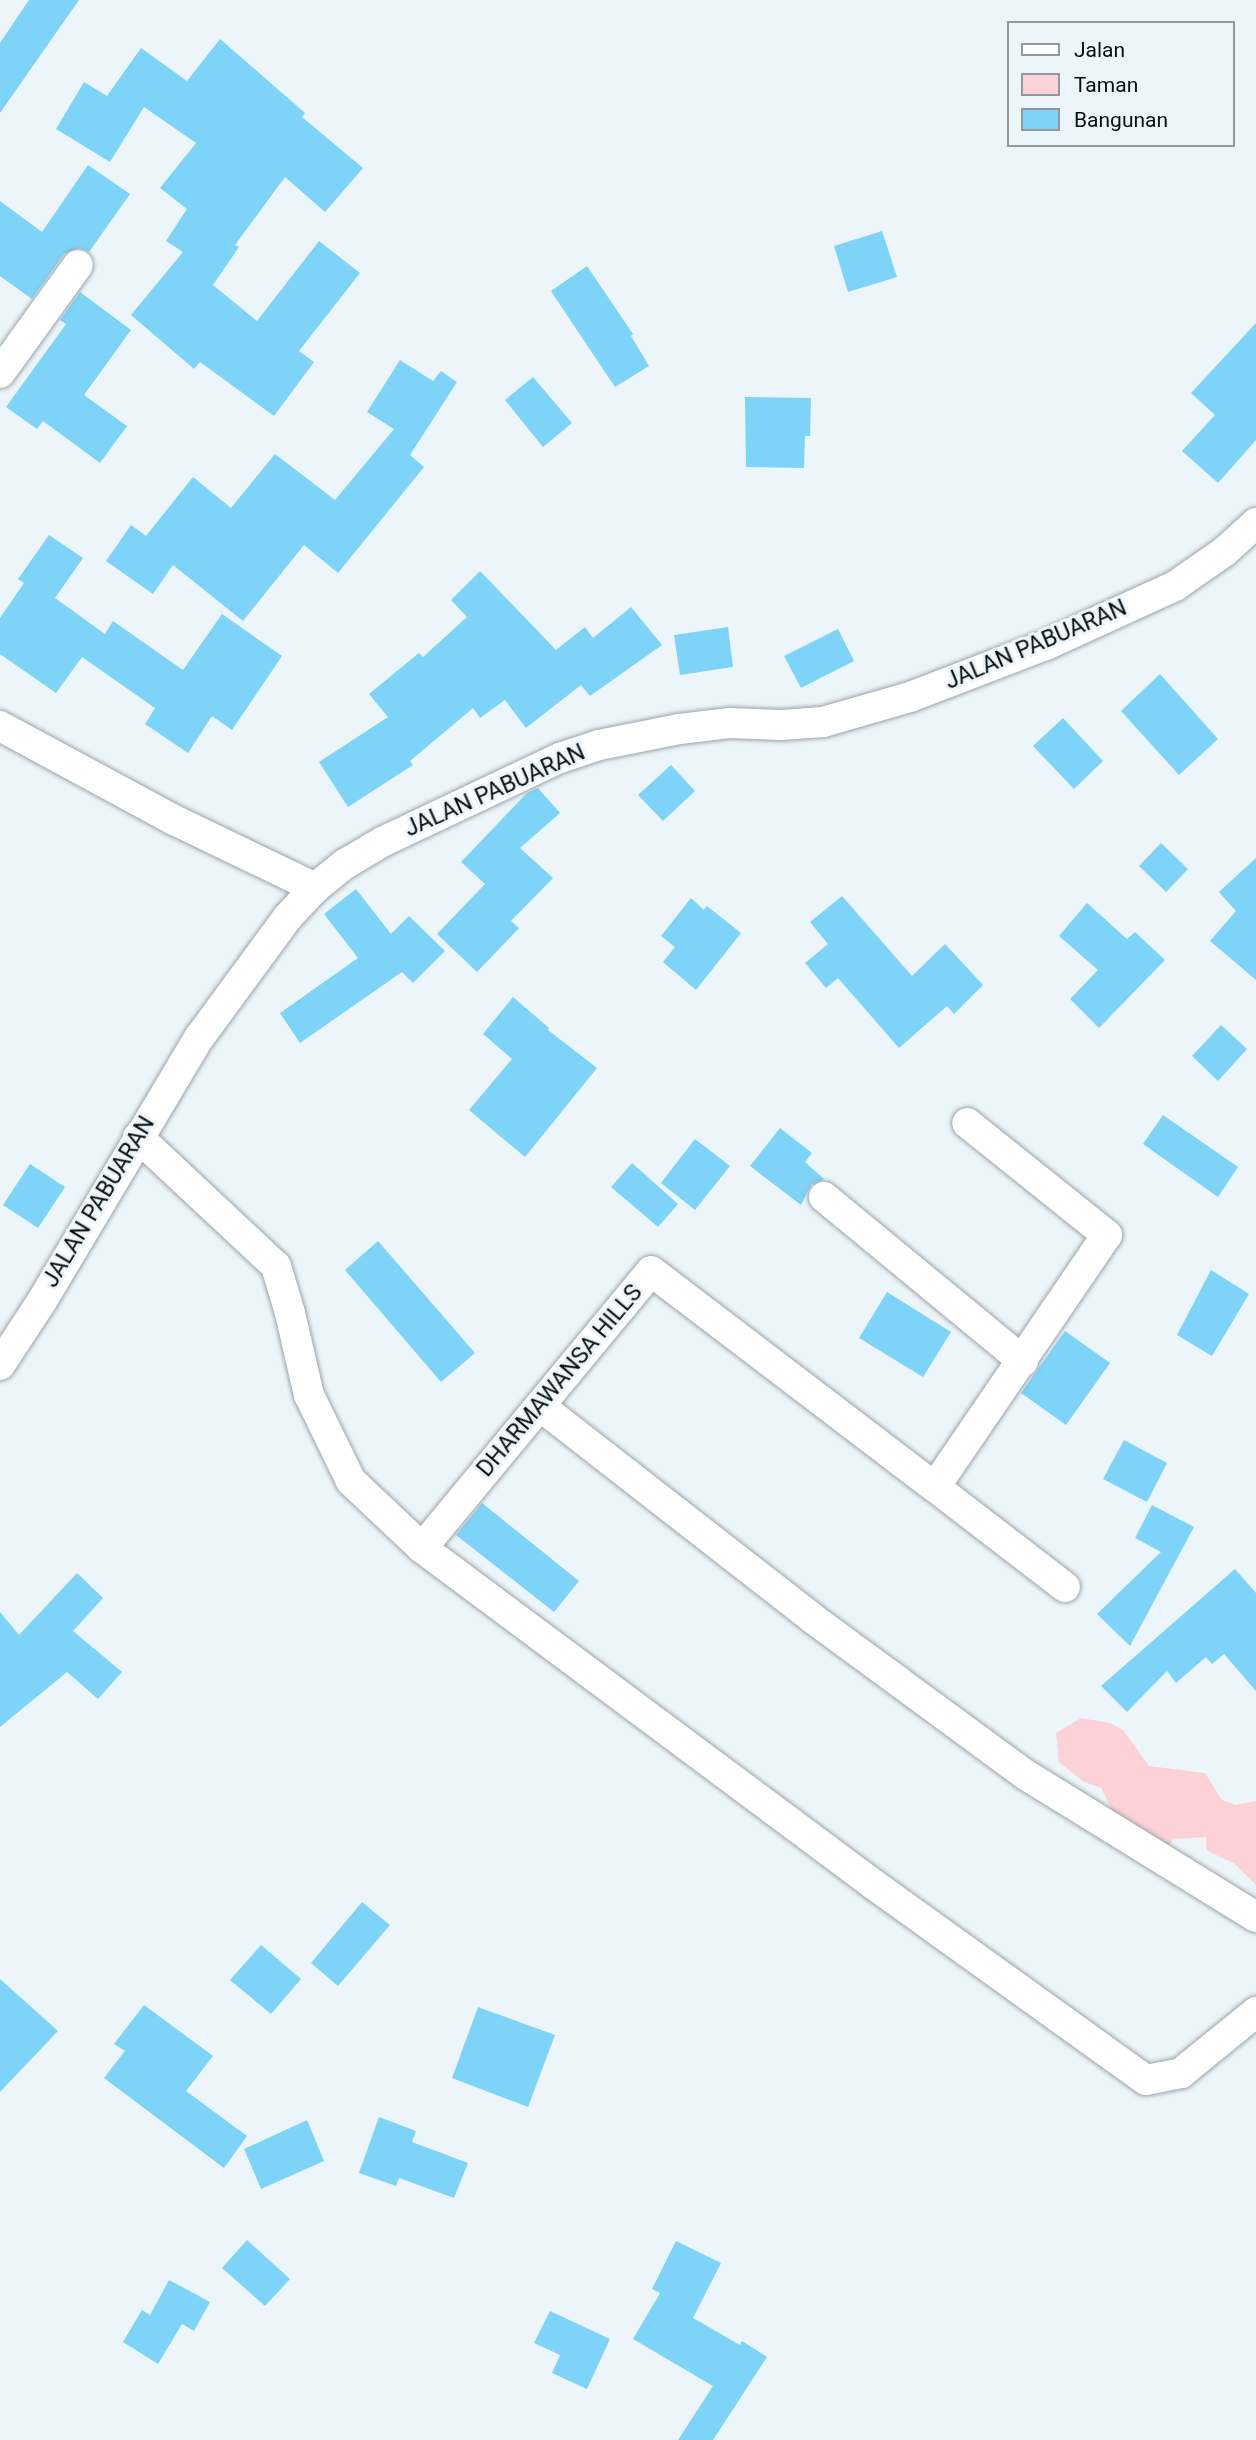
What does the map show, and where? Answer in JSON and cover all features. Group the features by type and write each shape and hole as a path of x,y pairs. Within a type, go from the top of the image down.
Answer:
{"street":[{"path":"5,354 78,265"},
{"name":"JALAN PABUARAN","path":"0,1365 42,1301 138,1136 227,998 287,918 314,888 345,864 382,842 560,758 599,745 679,729 730,723 781,725 823,722 910,697 1048,644 1175,586 1224,552 1256,523"},
{"path":"0,726 174,821 314,888"},
{"path":"967,1123 1107,1235 935,1487 1065,1587"},
{"path":"138,1136 276,1266 309,1395 351,1481 422,1548 840,1860 1146,2080 1181,2073 1256,2011"},
{"path":"824,1197 1023,1361"},
{"name":"DHARMAWANSA HILLS","path":"422,1548 651,1271 935,1487"},
{"path":"540,1406 812,1618 1026,1774 1256,1917"}],"green space":[{"path":"1081,1718 1110,1723 1123,1730 1149,1766 1205,1773 1222,1800 1236,1805 1256,1801 1256,1885 1235,1864 1206,1850 1206,1837 1174,1839 1152,1863 1137,1858 1101,1788 1084,1782 1059,1762 1056,1733"}],"building":[{"path":"29,0 79,0 0,113 0,43"},
{"path":"220,39 305,113 302,117 363,168 325,212 285,177 235,245 239,247 213,285 257,321 319,241 360,273 299,351 314,362 274,416 200,362 194,369 131,315 183,252 166,241 187,209 160,188 196,143 144,107 110,162 56,129 84,82 107,96 141,48 187,81"},
{"path":"88,165 130,194 89,252 79,248 64,254 32,299 0,276 0,201 42,232"},
{"path":"882,231 897,277 848,292 834,246"},
{"path":"587,266 633,334 631,336 649,366 615,387 551,291"},
{"path":"80,292 131,330 84,395 127,426 100,463 43,421 37,429 6,407 66,324 60,320"},
{"path":"1256,323 1256,440 1218,483 1182,451 1215,415 1191,393"},
{"path":"400,360 433,381 441,371 457,382 410,455 424,467 338,573 304,545 243,621 173,565 153,594 106,561 131,525 146,536 193,477 231,508 275,454 335,500 394,429 367,412"},
{"path":"533,377 572,423 543,447 505,400"},
{"path":"745,397 811,398 810,436 805,436 804,468 746,467"},
{"path":"49,535 83,558 55,598 105,634 113,621 183,670 222,614 282,656 232,730 212,716 188,753 145,724 155,708 82,657 56,693 0,654 0,618 24,583 18,579"},
{"path":"480,571 556,650 585,627 593,638 631,607 662,645 590,696 581,685 526,728 505,700 480,718 473,708 410,761 413,765 348,807 319,762 388,717 369,694 419,653 423,657 467,617 451,600"},
{"path":"728,627 733,667 680,675 674,635"},
{"path":"838,629 854,661 801,688 784,656"},
{"path":"1160,674 1218,739 1179,775 1121,711"},
{"path":"1063,718 1103,761 1074,789 1033,746"},
{"path":"671,765 695,791 663,821 638,795"},
{"path":"538,788 560,813 520,848 553,878 511,921 519,928 477,972 437,934 485,884 461,862 527,793"},
{"path":"1161,843 1188,869 1166,892 1139,866"},
{"path":"1256,858 1256,980 1210,941 1236,911 1219,892"},
{"path":"356,889 391,934 409,916 445,951 413,983 402,972 300,1043 280,1013 358,958 324,914"},
{"path":"842,896 912,976 945,944 983,985 954,1014 947,1006 899,1048 838,978 826,988 805,963 828,944 810,922"},
{"path":"691,898 704,910 707,906 741,933 696,990 663,962 675,947 661,936"},
{"path":"1087,903 1127,939 1135,932 1165,960 1099,1028 1070,999 1098,970 1059,936"},
{"path":"513,997 549,1028 548,1030 597,1068 525,1157 469,1110 512,1059 483,1034"},
{"path":"1221,1025 1247,1049 1218,1081 1192,1056"},
{"path":"1163,1115 1238,1167 1218,1197 1143,1144"},
{"path":"780,1128 812,1153 805,1162 824,1179 811,1185 801,1205 750,1166"},
{"path":"695,1139 730,1166 695,1210 661,1183"},
{"path":"632,1163 678,1204 658,1227 611,1187"},
{"path":"30,1164 65,1187 38,1228 3,1205"},
{"path":"378,1241 475,1353 441,1382 345,1270"},
{"path":"1211,1270 1249,1294 1212,1356 1177,1335"},
{"path":"887,1292 951,1332 923,1377 859,1338"},
{"path":"1065,1331 1110,1363 1066,1425 1021,1393"},
{"path":"1124,1440 1167,1463 1147,1502 1103,1479"},
{"path":"482,1503 579,1581 554,1612 456,1535"},
{"path":"1152,1505 1194,1527 1130,1646 1097,1614 1161,1552 1135,1538"},
{"path":"1235,1569 1256,1593 1256,1691 1224,1654 1212,1664 1206,1657 1176,1683 1167,1671 1127,1712 1101,1686"},
{"path":"77,1573 103,1598 73,1631 122,1672 98,1699 67,1672 0,1727 0,1612 19,1635"},
{"path":"362,1902 390,1925 338,1986 311,1963"},
{"path":"261,1945 301,1979 271,2014 230,1980"},
{"path":"0,1979 58,2031 0,2092"},
{"path":"144,2005 213,2056 186,2091 247,2136 224,2168 104,2078 125,2051 114,2044"},
{"path":"478,2007 555,2035 528,2107 452,2078"},
{"path":"379,2117 416,2131 412,2142 468,2163 454,2198 399,2178 396,2186 359,2173"},
{"path":"307,2120 324,2161 261,2189 244,2149"},
{"path":"247,2240 290,2279 265,2306 222,2268"},
{"path":"676,2241 721,2263 693,2318 740,2345 742,2341 767,2357 713,2440 678,2440 713,2386 633,2339 660,2293 652,2289"},
{"path":"169,2280 210,2302 194,2331 182,2324 158,2364 123,2342 142,2310 150,2315"},
{"path":"550,2311 610,2339 587,2389 552,2373 560,2355 534,2343"}]}
